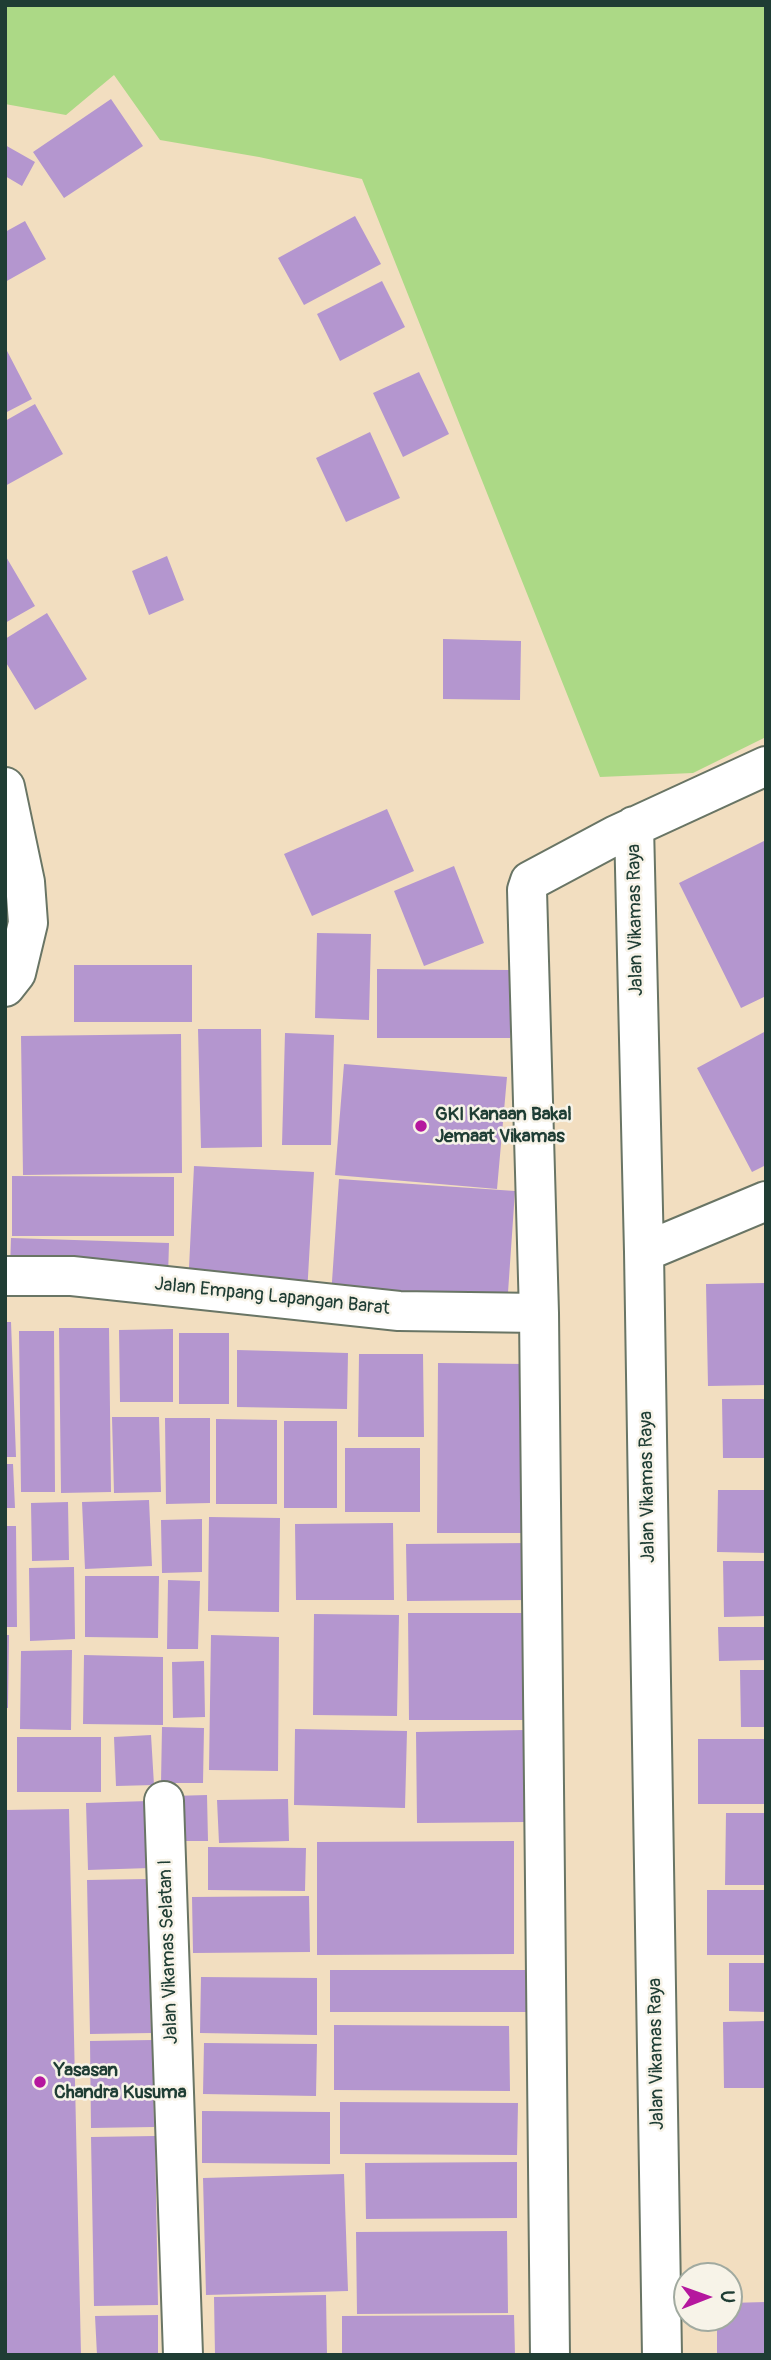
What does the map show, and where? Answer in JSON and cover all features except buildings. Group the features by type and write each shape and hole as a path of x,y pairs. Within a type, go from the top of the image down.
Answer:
{"street":[{"path":"625,830 766,766"},
{"path":"5,787 25,882 29,923 16,973 5,987"},
{"name":"Jalan Vikamas Raya","path":"550,2355 539,1314 527,890 530,881 625,830 644,1252 662,2355"},
{"path":"644,1252 766,1201"},
{"name":"Jalan Empang Lapangan Barat","path":"5,1276 72,1276 399,1311 539,1314"},
{"name":"Jalan Vikamas Selatan I","path":"164,1801 183,2355"}],"green space":[{"path":"5,5 766,5 766,737 693,773 600,777 362,179 160,140 114,75 66,115 5,104"}],"place":[{"name":"GKI Kanaan Bakal Jemaat Vikamas","path":"421,1126"},
{"name":"Yasasan Chandra Kusuma","path":"40,2082"}]}
